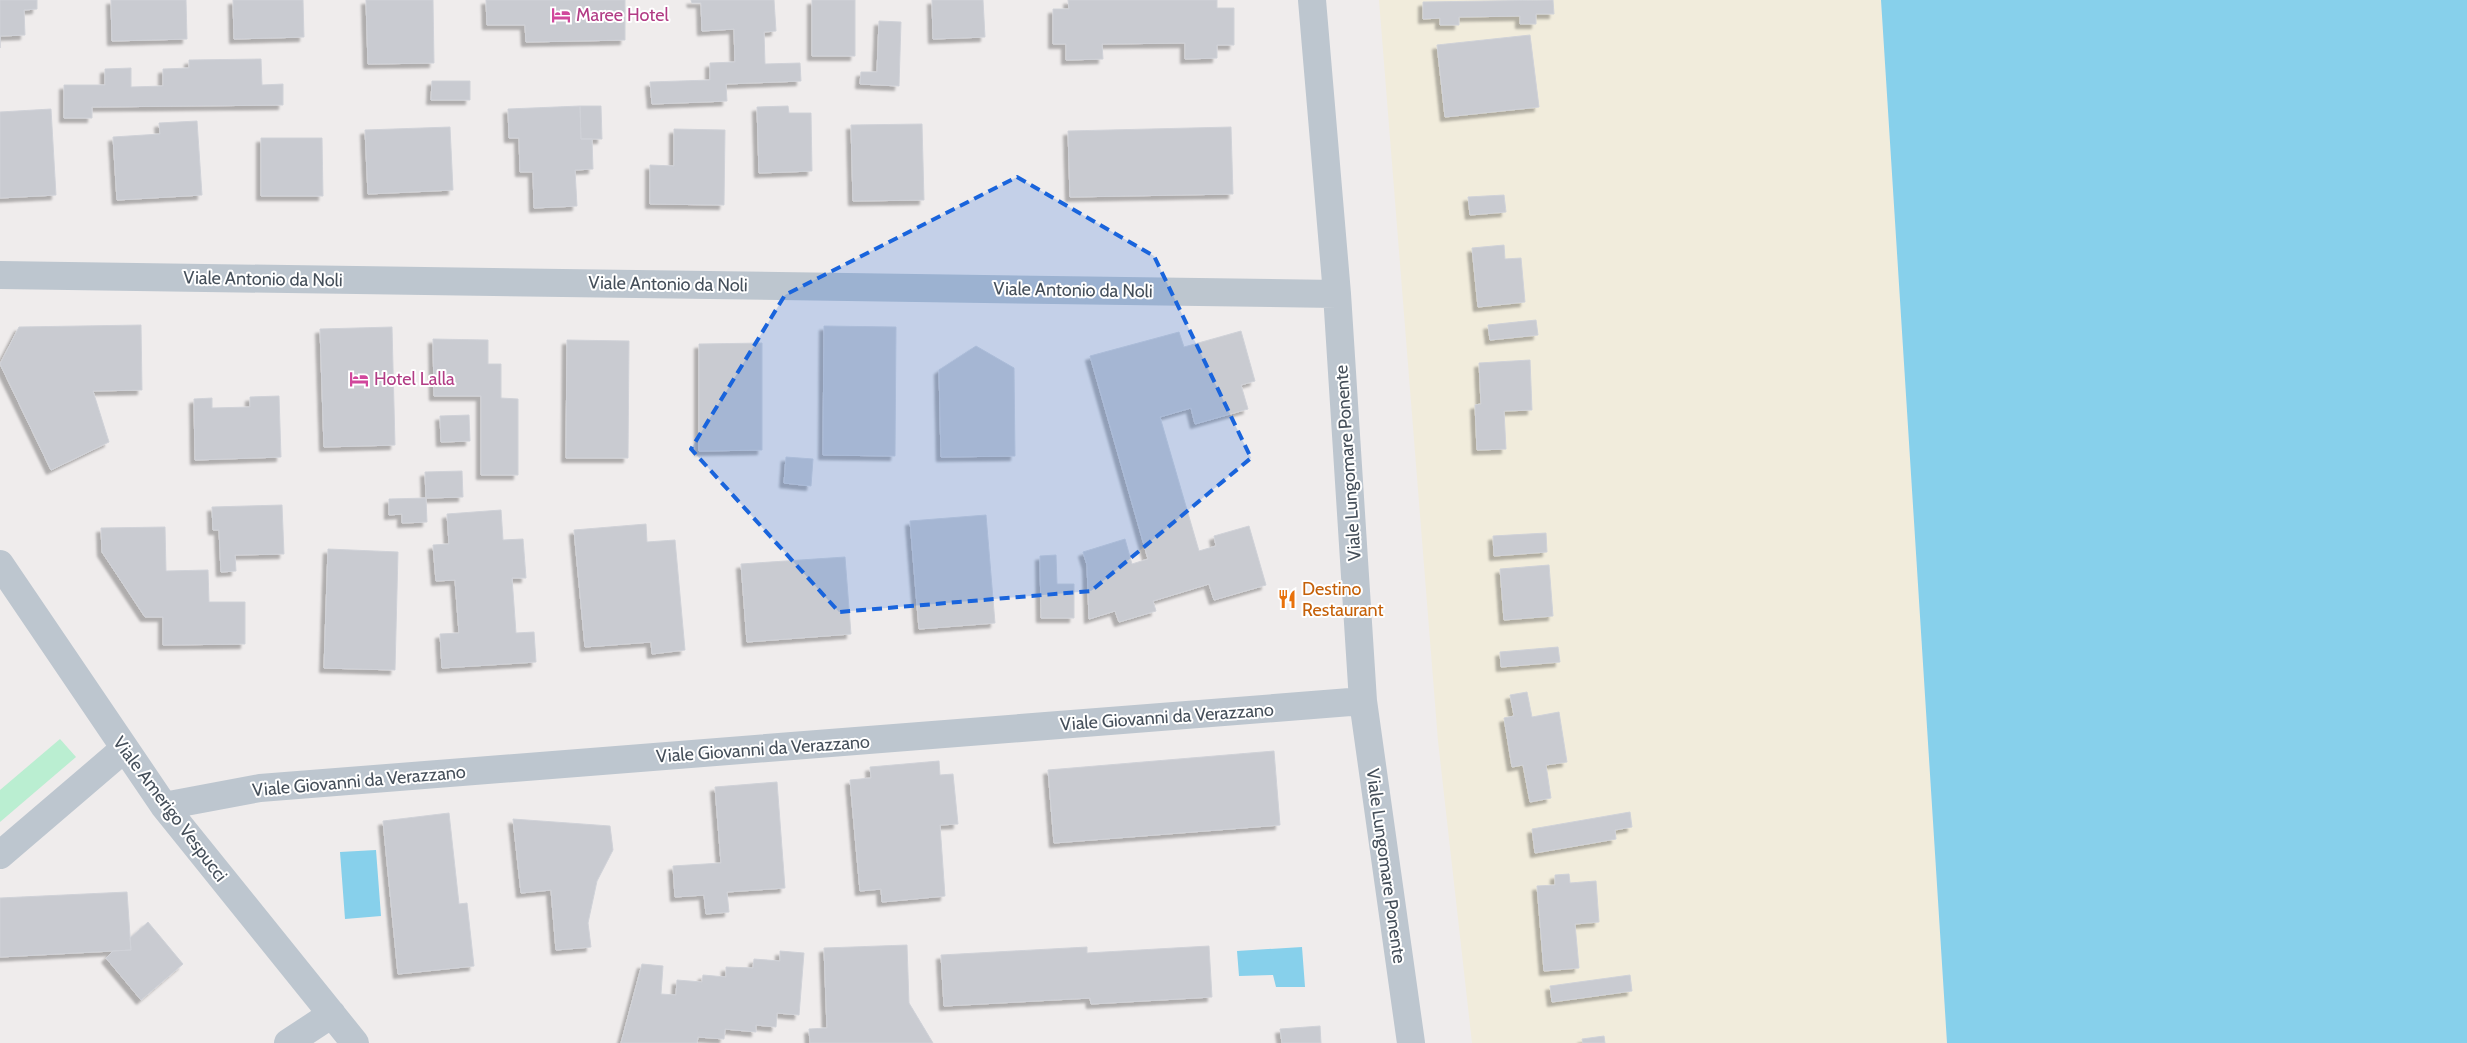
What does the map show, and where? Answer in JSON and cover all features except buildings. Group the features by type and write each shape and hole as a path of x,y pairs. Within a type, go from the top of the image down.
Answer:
{"street":[{"name":"Viale Lungomare Ponente","path":"1312,0 1337,294 1364,701 1411,1043"},
{"name":"Viale Antonio da Noli","path":"0,275 1337,294"},
{"name":"Viale Amerigo Vespucci","path":"0,564 124,750 164,806 355,1043"},
{"name":"Viale Giovanni da Verazzano","path":"164,806 260,788 1364,701"},
{"path":"0,855 124,750"},
{"path":"288,1043 332,1014"}],"highlighted area":[{"path":"1017,177 1154,256 1251,458 1091,591 839,612 691,449 785,295"}],"green space":[{"path":"60,739 76,757 0,822 0,790"}],"sand":[{"path":"1379,0 1881,0 1947,1043 1472,1043 1438,741"}],"water":[{"path":"1881,0 2467,0 2467,1043 1947,1043"},
{"path":"376,850 381,916 345,919 340,852"},
{"path":"1302,947 1305,987 1276,987 1273,975 1239,976 1237,951"}],"place":[{"name":"Maree Hotel","path":"561,15"},
{"name":"Hotel Lalla","path":"359,379"},
{"name":"Destino Restaurant","path":"1287,599"}]}
